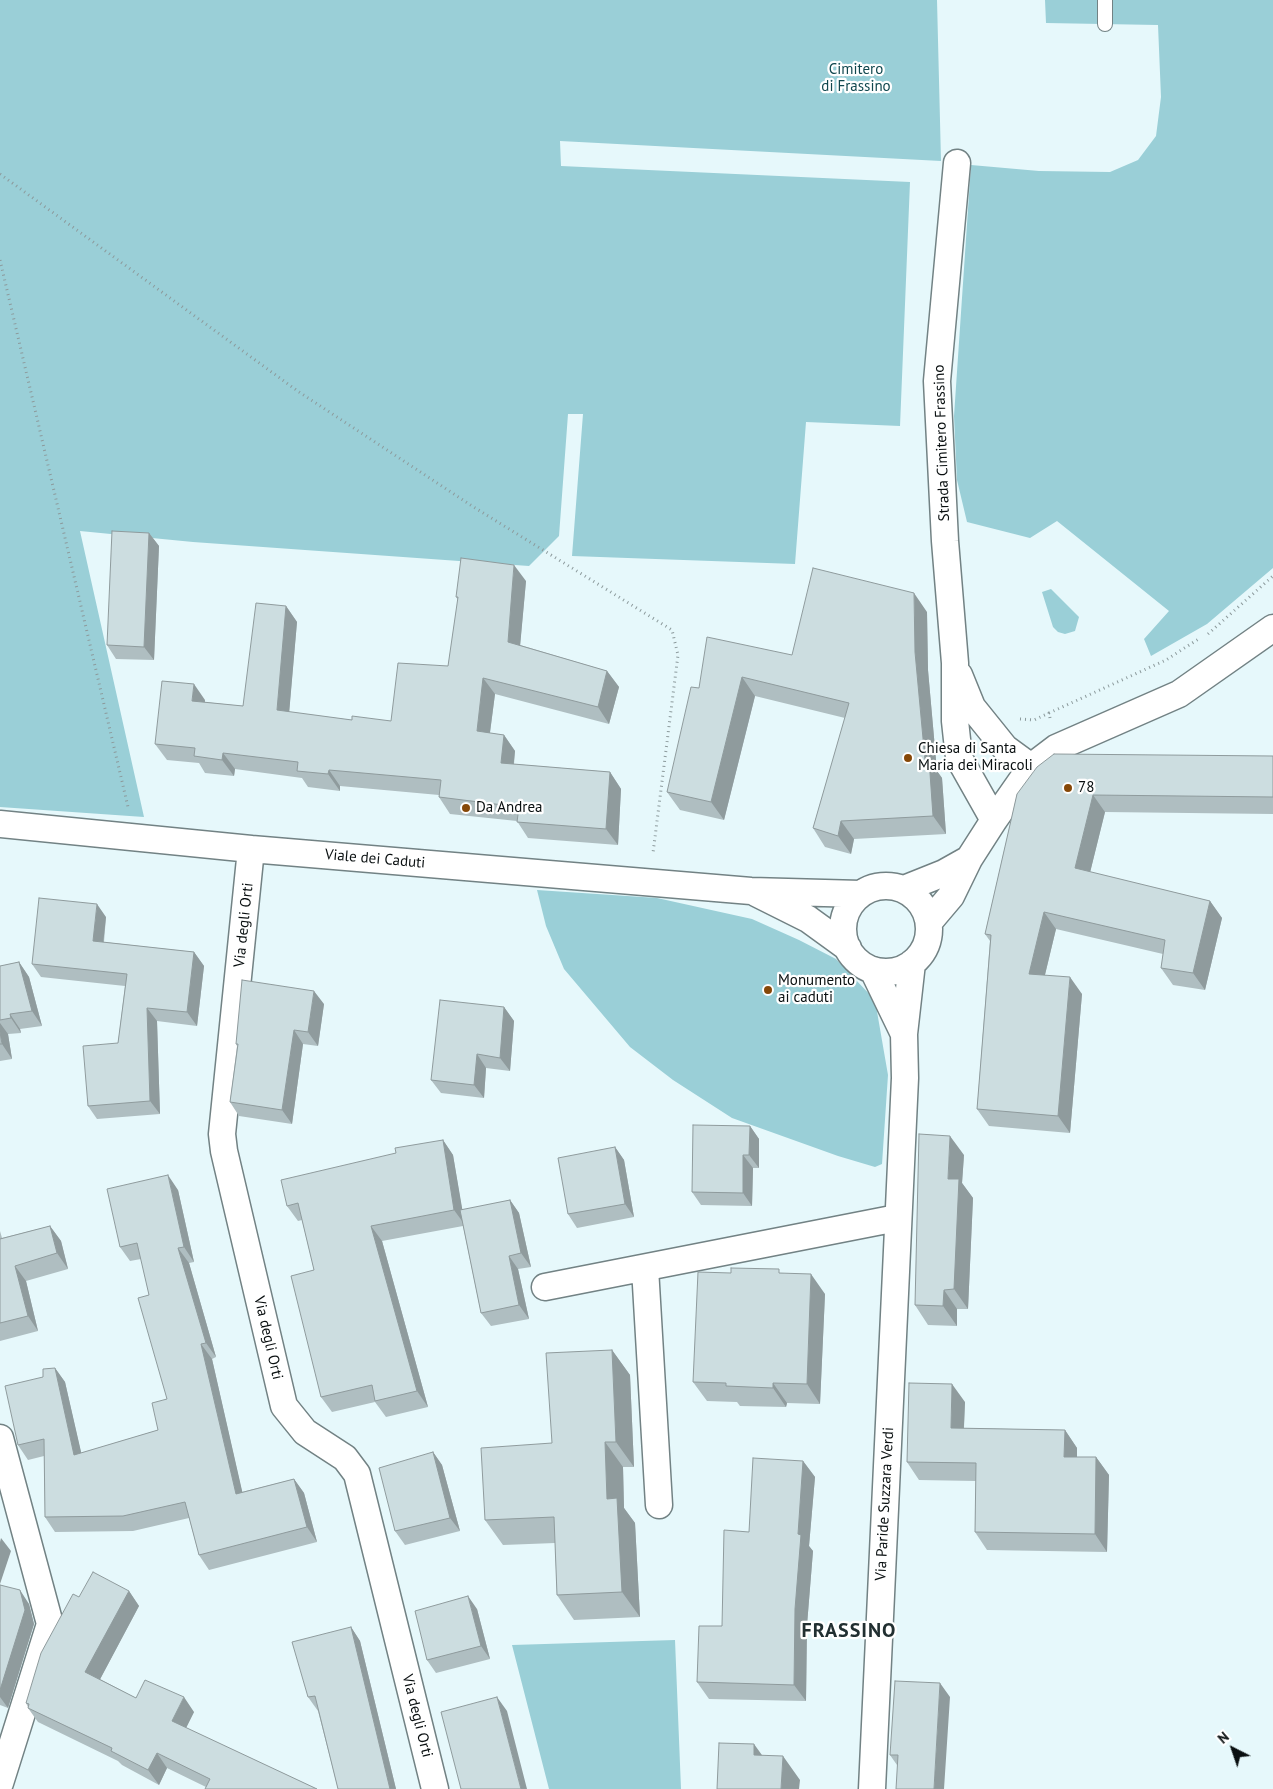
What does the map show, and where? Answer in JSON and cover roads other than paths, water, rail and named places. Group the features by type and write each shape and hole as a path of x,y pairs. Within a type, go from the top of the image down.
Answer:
{"street":[{"name":"Strada Cimitero Frassino","path":"956,164 937,381 945,541 955,663 955,721 959,758 994,820"},
{"path":"929,922 951,896 969,859 1031,767 1056,748 1179,694 1273,628"},
{"name":"Strada Cimitero Frassino","path":"955,663 972,707 1005,748 1031,767"},
{"name":"Viale dei Caduti","path":"0,824 251,849 650,881 751,891 861,894"},
{"name":"Via degli Orti","path":"251,849 222,1134 224,1151 284,1406 304,1432 339,1453 357,1474 436,1789"},
{"path":"904,889 944,873 969,859"},
{"path":"884,885 904,889 920,902 929,922 928,940 924,950 912,963 894,971 873,970 861,963 848,948 844,936 845,916 849,906 861,894 884,885"},
{"name":"Viale dei Caduti","path":"751,891 808,918 848,948"},
{"name":"Via Paride Suzzara Verdi","path":"872,1789 897,1218 905,1078 904,1034 912,963"},
{"name":"Via Paride Suzzara Verdi","path":"873,970 904,1034"},
{"path":"545,1287 897,1218"},
{"path":"645,1268 659,1505"},
{"path":"0,1438 50,1624 0,1783"}],"lane":[{"path":"1104,24 1105,0"}],"place":[{"name":"Chiesa di Santa Maria dei Miracoli","path":"908,758"},
{"name":"78","path":"1068,788"},
{"name":"Da Andrea","path":"466,808"},
{"name":"Monumento ai caduti","path":"768,990"}],"district":[{"name":"FRASSINO","path":"849,1631"}],"park label":[{"name":"Cimitero di Frassino","path":"856,78"}]}
